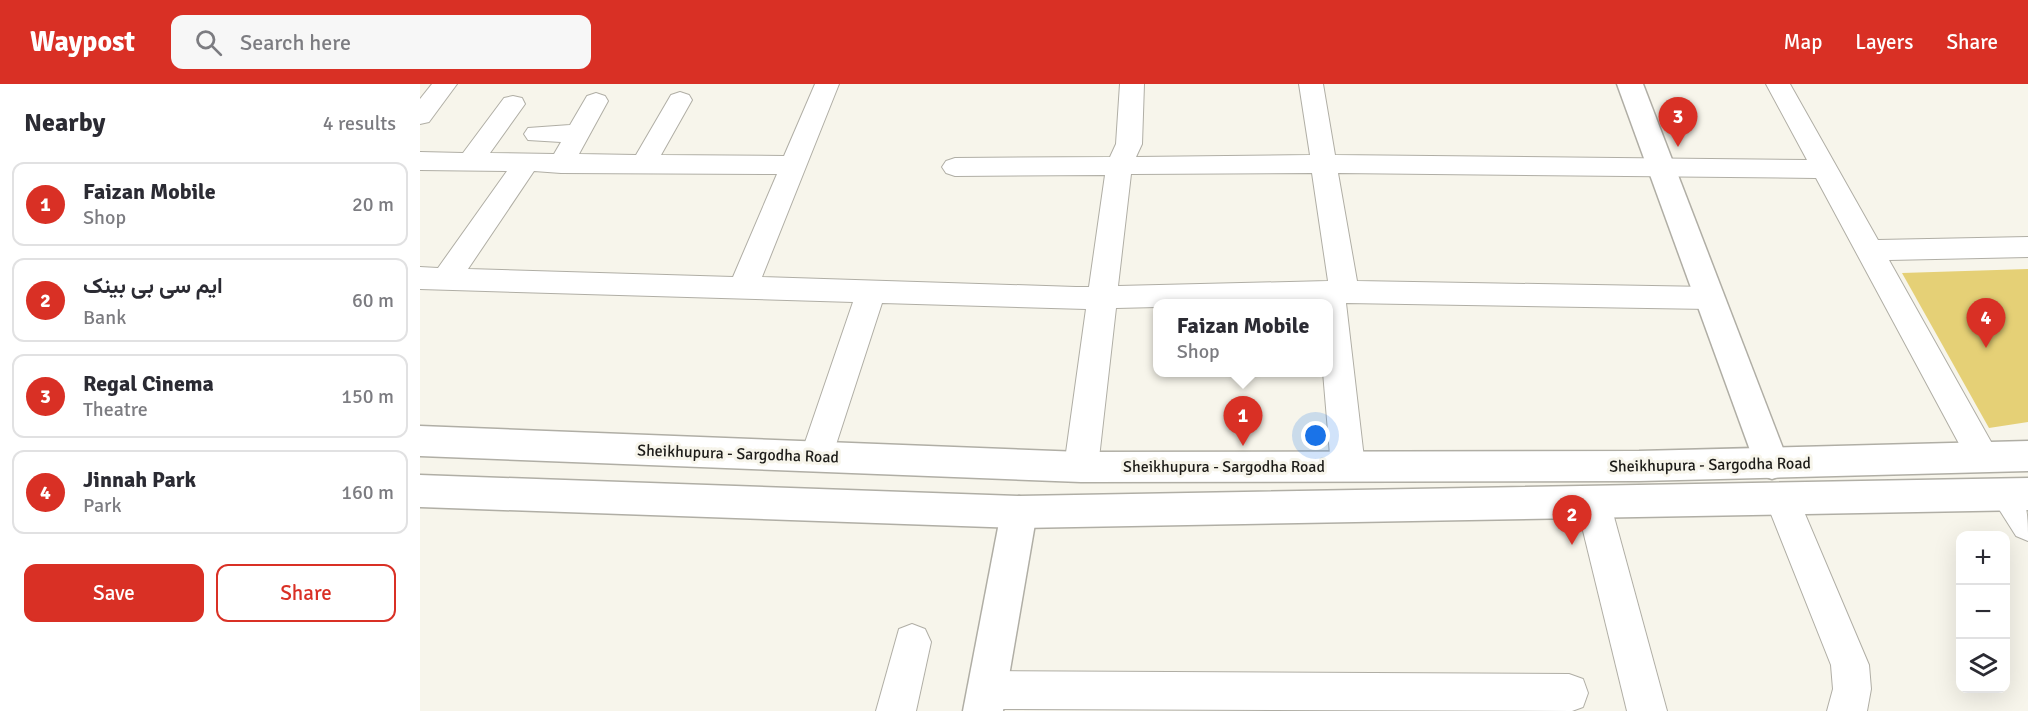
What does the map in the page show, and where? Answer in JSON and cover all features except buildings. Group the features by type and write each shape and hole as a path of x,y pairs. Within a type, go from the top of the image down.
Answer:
{"main road":[{"path":"1630,84 1664,169 1709,298 1772,464"},
{"name":"Sheikhupura - Sargodha Road","path":"420,441 1081,467 1772,464 2028,456"},
{"path":"420,491 1019,512 2018,494"},
{"path":"985,701 1019,512"}],"street":[{"path":"420,116 445,84"},
{"path":"743,288 827,84"},
{"path":"1081,467 1119,165 1129,144 1132,84"},
{"path":"1311,84 1324,164 1337,292 1348,467"},
{"path":"1778,84 1983,456"},
{"path":"643,164 680,100"},
{"path":"561,164 596,101"},
{"path":"470,162 513,104"},
{"path":"537,134 578,133"},
{"path":"420,161 794,165"},
{"path":"433,278 526,163"},
{"path":"955,167 1324,164 1825,169"},
{"path":"1870,250 2028,246"},
{"path":"433,278 1103,297 1337,292 1709,298"},
{"path":"816,457 871,292"},
{"path":"2018,494 2028,525"},
{"path":"1782,499 1850,665 1852,689 1847,711"},
{"path":"1593,502 1647,711"},
{"path":"896,711 912,642"},
{"path":"985,701 1569,693"}],"shaded area":[{"path":"2028,269 2028,422 1989,428 1902,273"}],"place":[{"name":"Regal Cinema","path":"1678,147"},
{"name":"Jinnah Park","path":"1986,348"},
{"name":"Faizan Mobile","path":"1243,446"},
{"name":"ایم سی بی بینک","path":"1572,545"}]}
